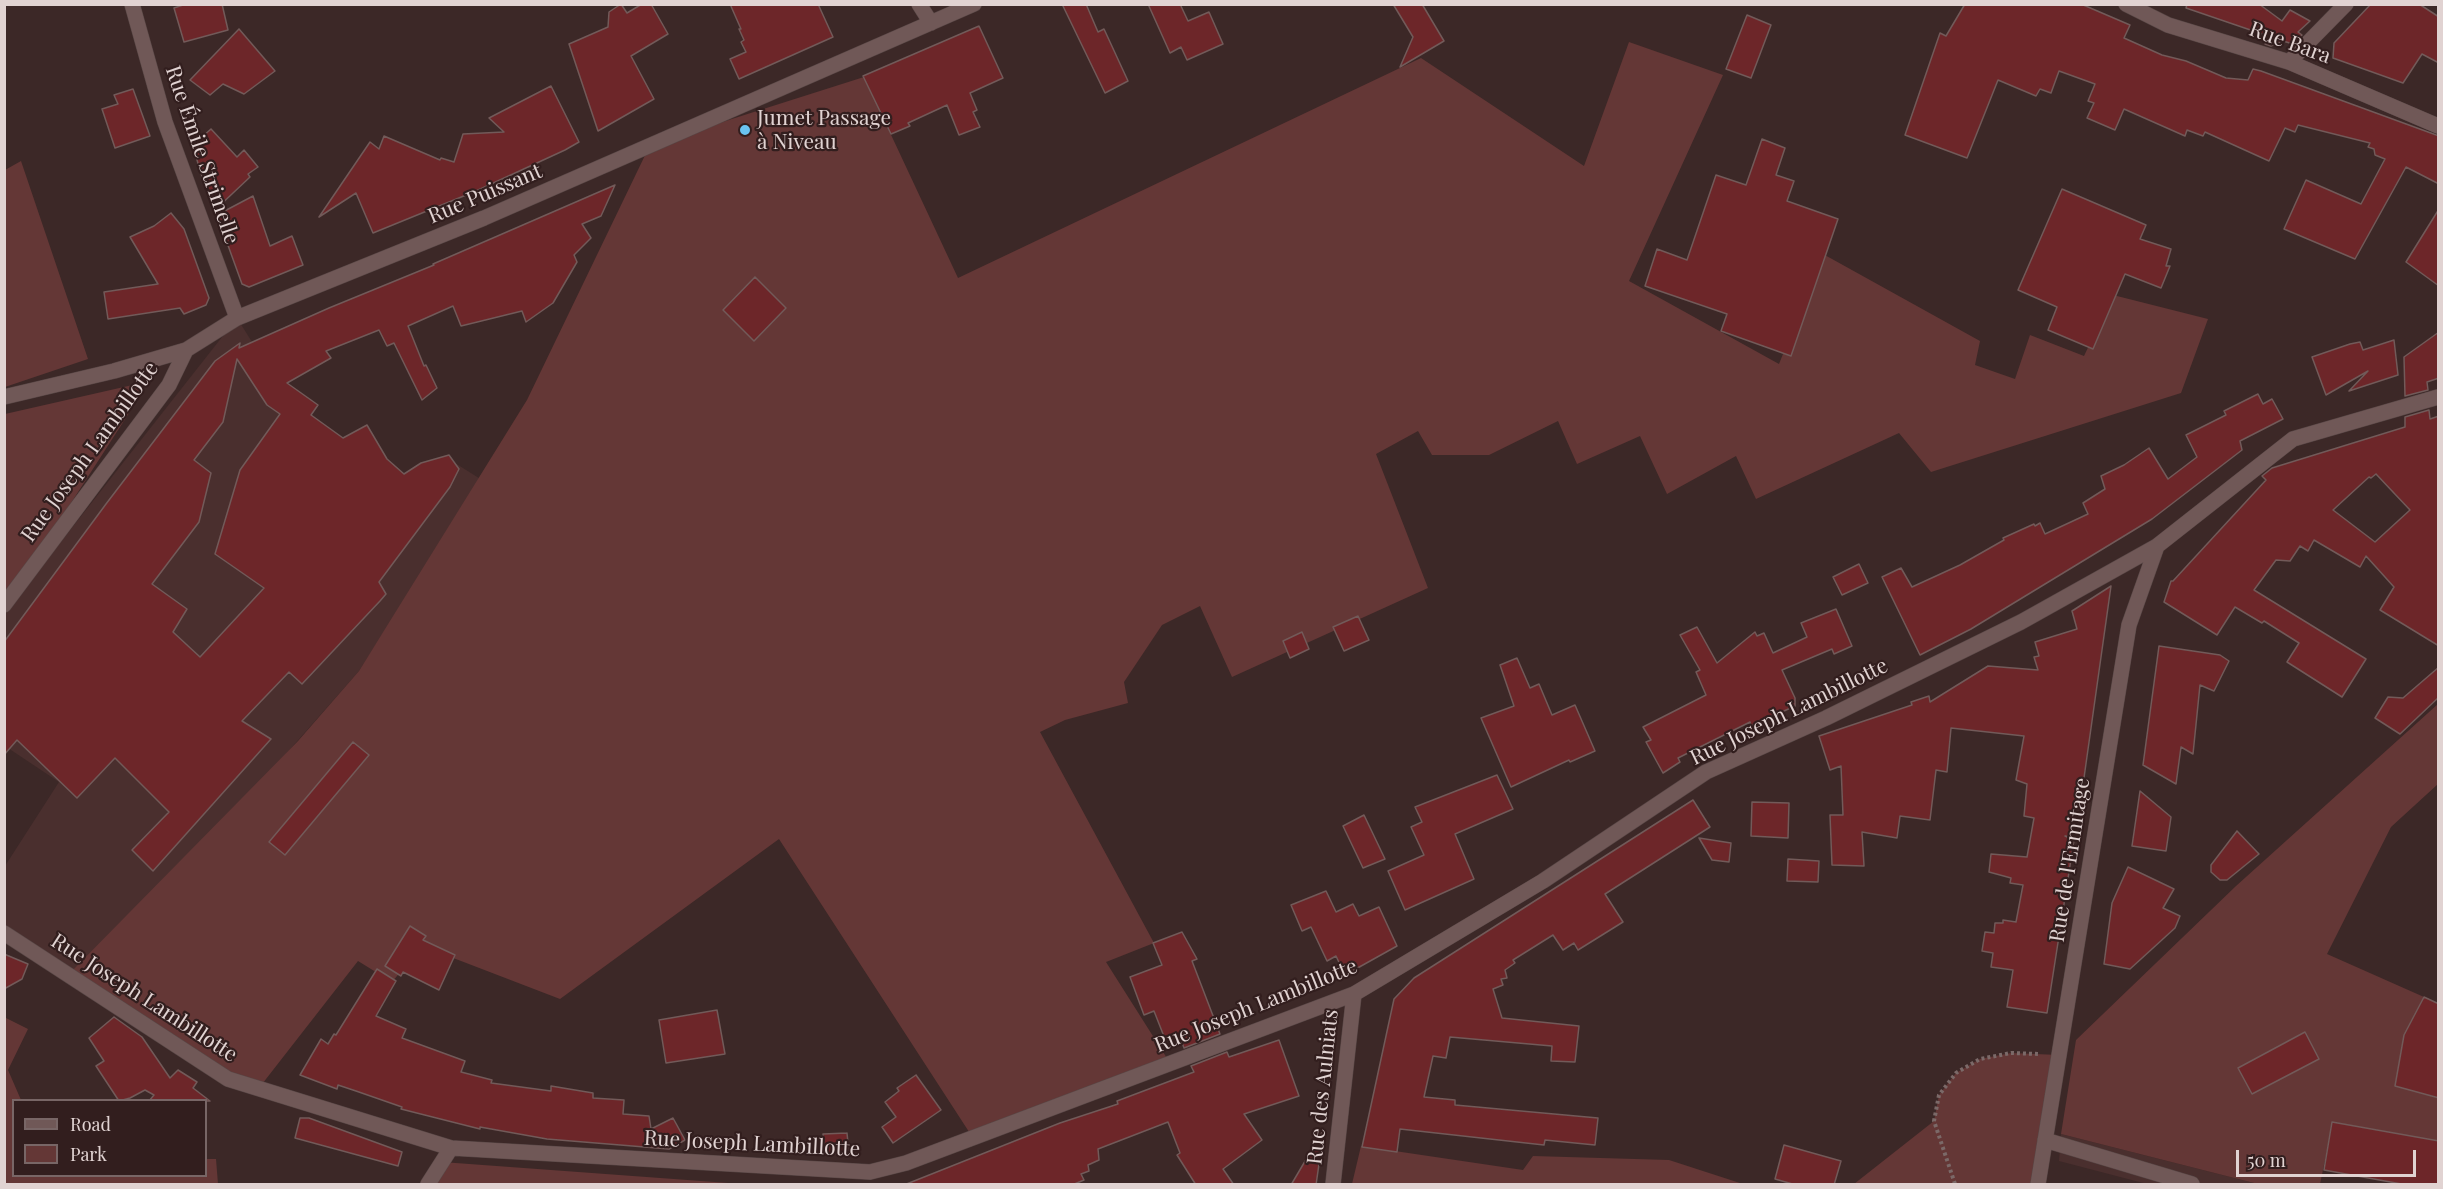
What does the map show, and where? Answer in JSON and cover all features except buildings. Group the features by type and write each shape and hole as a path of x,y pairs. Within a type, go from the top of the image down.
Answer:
{"street":[{"name":"Rue Émile Strimelle","path":"132,4 165,122 237,318"},
{"path":"919,4 931,23"},
{"name":"Rue Puissant","path":"4,397 114,371 186,350 237,318 484,218 974,4"},
{"name":"Rue Bara","path":"2126,4 2168,26 2289,62 2439,126"},
{"path":"2289,62 2346,4"},
{"name":"Rue Joseph Lambillotte","path":"4,605 169,385 186,350"},
{"name":"Rue Joseph Lambillotte","path":"4,933 228,1078 451,1148 873,1178 906,1163 1354,994 1543,881 1706,772 1826,718 2021,622 2157,546 2293,439 2439,397"},
{"name":"Rue de l'Ermitage","path":"2038,1185 2129,626 2157,546"},
{"name":"Rue des Aulniats","path":"1334,1185 1354,994"},
{"path":"2045,1140 2192,1185"},
{"path":"428,1185 451,1148"}],"path":[{"path":"1955,1185 1934,1121 1939,1095 1956,1073 1980,1059 2011,1053 2059,1055"}],"shaded area":[{"path":"237,318 294,409 414,485 455,463 482,480 359,671 182,872 69,974 5,933 5,866 59,782 5,746 4,614"},
{"path":"2061,1134 2258,1184 2147,1184 2059,1161"}],"green space":[{"path":"1629,42 1723,75 1629,281 1779,364 1823,254 1980,341 1975,365 2015,379 2030,335 2084,356 2113,295 2208,319 2181,393 1931,472 1899,433 1756,499 1736,456 1667,494 1640,436 1577,464 1558,421 1489,455 1432,455 1418,431 1376,454 1428,588 1232,677 1200,606 1162,625 1124,682 1128,703 1065,720 1040,732 1154,943 1106,962 1170,1063 973,1138 779,839 560,999 422,946 392,982 358,961 259,1088 183,1050 69,974 298,741 359,671 527,400 650,145 864,77 958,278 1421,58 1584,166"},
{"path":"21,161 88,359 5,387 5,170"},
{"path":"137,384 142,388 140,396 11,596 5,590 5,414"},
{"path":"2438,704 2438,784 2391,827 2327,954 2424,997 2404,1035 2395,1085 2438,1098 2438,1141 2333,1122 2320,1184 2258,1184 2061,1134 2076,1040 2236,886"},
{"path":"4,1017 28,1029 8,1070 21,1099 12,1099 12,1177 207,1177 207,1159 216,1159 218,1184 5,1184"},
{"path":"2011,1053 2059,1055 2039,1184 1854,1184 1934,1121 1939,1095 1956,1073 1980,1059"},
{"path":"1361,1146 1523,1170 1533,1156 1669,1160 1743,1184 1352,1184"},
{"path":"442,1162 742,1184 432,1184"}],"place":[{"name":"Jumet Passage à Niveau","path":"745,130"}]}
